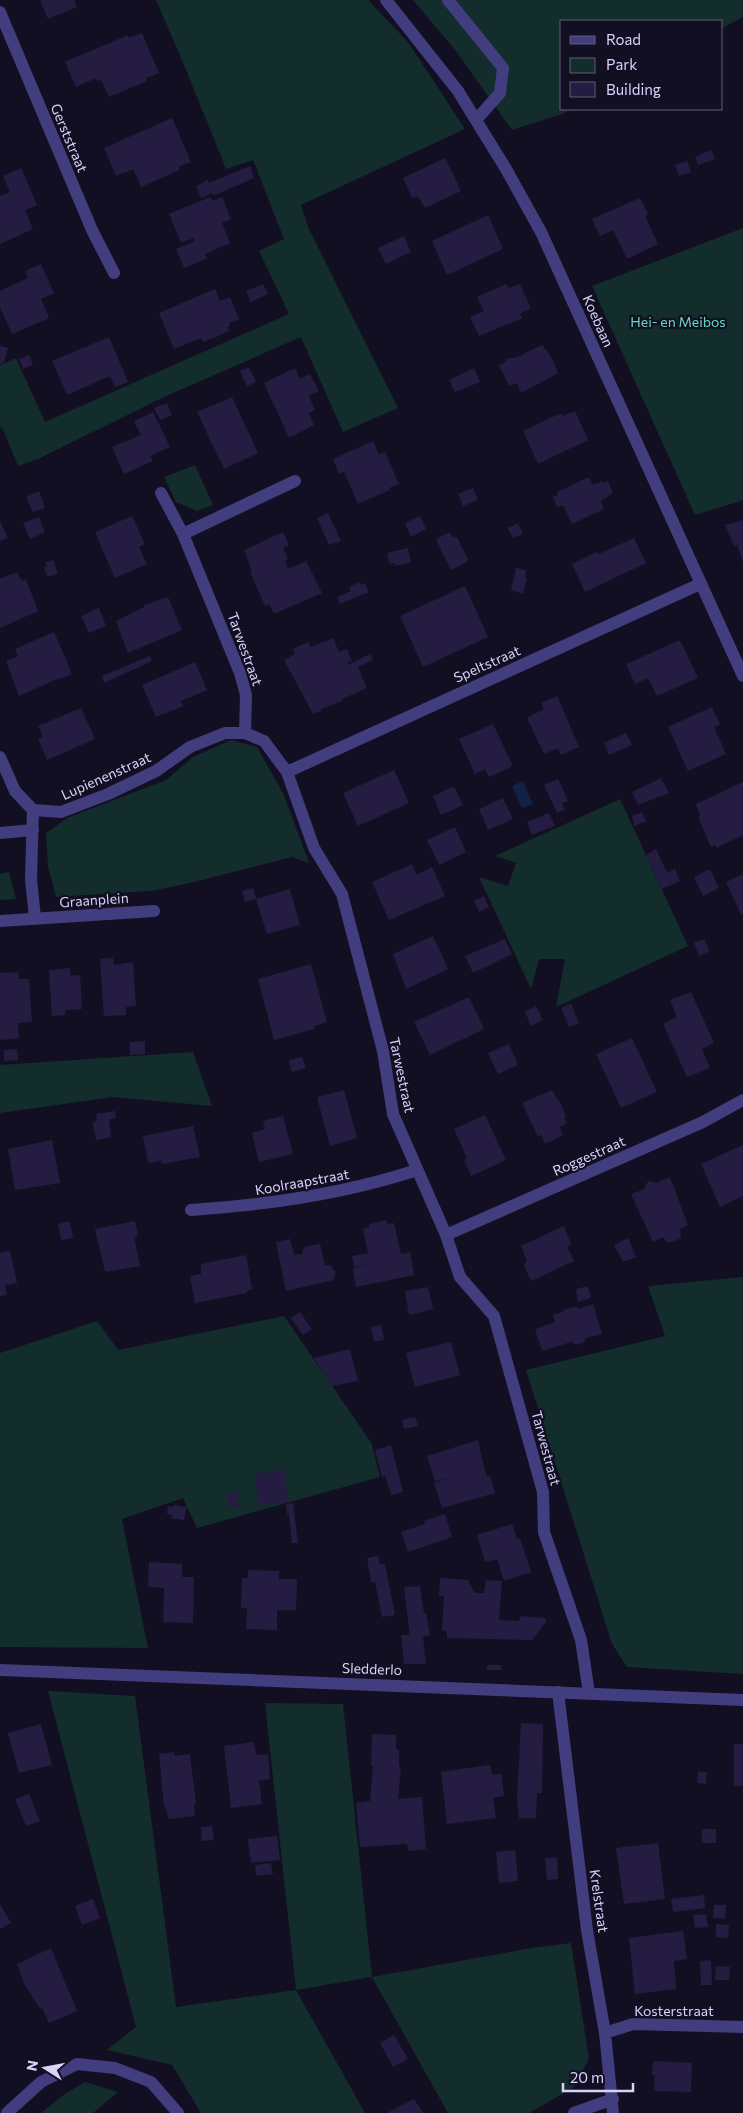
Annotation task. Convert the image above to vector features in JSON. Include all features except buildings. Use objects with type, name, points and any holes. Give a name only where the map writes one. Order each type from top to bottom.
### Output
[{"type":"street","name":"Koebaan","points":[[386,0],[458,91],[506,169],[541,232],[743,676]]},
{"type":"street","points":[[448,0],[503,68],[500,93],[476,120]]},
{"type":"street","name":"Gerststraat","points":[[0,12],[92,230],[114,273]]},
{"type":"street","points":[[183,534],[295,481]]},
{"type":"street","name":"Tarwestraat","points":[[161,493],[183,534],[240,673],[246,695],[245,733],[264,741],[287,772],[314,848],[342,894],[383,1051],[393,1114],[446,1235],[460,1277],[494,1316],[543,1492],[544,1532],[581,1640],[588,1693]]},
{"type":"street","name":"Speltstraat","points":[[287,772],[700,584]]},
{"type":"street","name":"Lupienenstraat","points":[[33,810],[61,812],[108,794],[156,771],[190,747],[225,733],[245,733]]},
{"type":"street","points":[[0,757],[15,791],[33,810],[31,879],[35,918]]},
{"type":"street","points":[[0,833],[33,830]]},
{"type":"street","name":"Graanplein","points":[[0,921],[154,911]]},
{"type":"street","name":"Roggestraat","points":[[446,1235],[703,1122],[743,1100]]},
{"type":"street","name":"Koolraapstraat","points":[[191,1210],[251,1206],[377,1184],[417,1170]]},
{"type":"street","name":"Sledderlo","points":[[0,1670],[743,1700]]},
{"type":"street","name":"Krelstraat","points":[[558,1692],[587,1930],[605,2033],[613,2113]]},
{"type":"street","name":"Kosterstraat","points":[[605,2033],[633,2024],[743,2027]]},
{"type":"street","points":[[7,2113],[41,2082],[76,2064],[115,2068],[152,2082],[178,2113]]},
{"type":"street","points":[[574,2113],[613,2099]]},
{"type":"green space","points":[[156,0],[368,0],[408,42],[465,129],[301,205],[308,227],[398,408],[343,432],[301,337],[164,397],[38,459],[18,466],[2,427],[0,428],[0,365],[16,358],[45,422],[289,314],[259,251],[284,239],[253,160],[226,169]]},
{"type":"green space","points":[[413,0],[743,0],[743,17],[723,27],[723,20],[560,20],[560,110],[570,110],[512,130],[456,51]]},
{"type":"green space","name":"Hei- en Meibos","points":[[743,228],[743,500],[695,515],[592,286]]},
{"type":"green space","points":[[195,465],[213,505],[197,511],[176,502],[164,477]]},
{"type":"green space","points":[[231,740],[257,747],[284,795],[309,863],[292,857],[151,891],[56,897],[48,866],[46,833],[67,818],[166,780],[193,757]]},
{"type":"green space","points":[[620,799],[688,946],[556,1007],[565,959],[539,959],[531,989],[479,877],[508,886],[516,863],[495,856]]},
{"type":"green space","points":[[9,872],[16,899],[0,900],[0,874]]},
{"type":"green space","points":[[193,1052],[212,1106],[113,1097],[0,1113],[0,1065]]},
{"type":"green space","points":[[743,1277],[743,1674],[627,1667],[612,1644],[526,1370],[665,1336],[648,1286]]},
{"type":"green space","points":[[284,1316],[372,1444],[380,1477],[197,1528],[183,1498],[122,1519],[148,1648],[0,1647],[0,1353],[97,1321],[118,1350]]},
{"type":"green space","points":[[48,1691],[135,1696],[176,2007],[296,1990],[365,2113],[201,2113],[172,2065],[107,2050],[136,2027]]},
{"type":"green space","points":[[265,1703],[343,1704],[372,1977],[296,1990]]},
{"type":"green space","points":[[571,1943],[589,2059],[573,2088],[529,2113],[448,2113],[372,1977],[532,1948]]},
{"type":"green space","points":[[85,2082],[118,2092],[93,2113],[41,2113],[62,2096]]},
{"type":"water","points":[[523,781],[533,804],[522,808],[512,786]]}]
